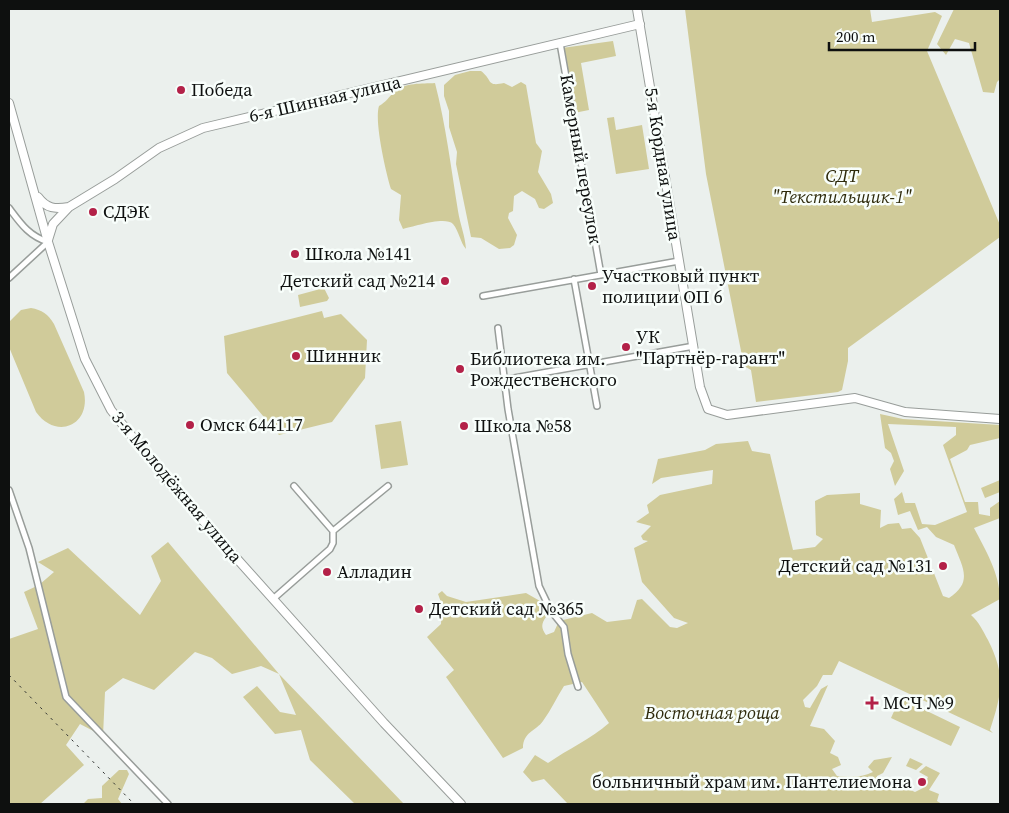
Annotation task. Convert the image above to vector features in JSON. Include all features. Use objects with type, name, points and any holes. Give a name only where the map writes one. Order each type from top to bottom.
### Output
[{"type":"main road","name":"5-я Кордная улица","points":[[637,9],[702,398],[708,409],[727,415],[855,398],[905,412],[1000,419]]},
{"type":"main road","name":"6-я Шинная улица","points":[[48,242],[53,224],[69,207],[115,179],[159,148],[203,128],[640,24]]},
{"type":"main road","name":"3-я Молодёжная улица","points":[[9,103],[48,242],[85,359],[111,410],[170,484],[401,742],[461,804]]},
{"type":"main road","points":[[35,192],[43,203],[51,208],[69,207]]},
{"type":"street","name":"Камерный переулок","points":[[560,43],[601,275]]},
{"type":"street","points":[[9,208],[28,233],[48,242],[9,278]]},
{"type":"street","points":[[483,296],[679,261]]},
{"type":"street","points":[[574,279],[597,406]]},
{"type":"street","points":[[498,328],[503,380],[539,586],[551,611],[564,627],[568,654],[578,687]]},
{"type":"street","points":[[503,380],[694,346]]},
{"type":"street","points":[[273,599],[330,549],[333,543],[333,531],[294,486]]},
{"type":"street","points":[[333,531],[388,486]]},
{"type":"street","points":[[9,490],[29,548],[66,697],[168,804]]},
{"type":"green space","name":"СДТ \"Текстильщик-1\"","points":[[685,9],[870,9],[872,22],[935,12],[942,16],[927,51],[1000,225],[1000,237],[848,348],[848,361],[842,390],[838,392],[756,402],[751,370],[744,366],[706,174]]},
{"type":"green space","points":[[954,9],[1000,9],[1000,79],[997,82],[994,93],[983,92],[969,43],[955,39],[946,55],[937,44]]},
{"type":"green space","points":[[613,41],[616,56],[581,63],[589,110],[574,113],[562,48]]},
{"type":"green space","points":[[470,71],[481,71],[494,84],[504,83],[512,87],[521,82],[526,85],[536,143],[542,151],[538,172],[551,194],[553,203],[544,209],[539,208],[535,199],[522,191],[514,196],[513,211],[509,213],[508,218],[517,235],[514,245],[510,248],[499,249],[481,238],[471,237],[456,164],[457,152],[449,127],[449,111],[444,96],[444,85],[455,75]]},
{"type":"green space","points":[[435,83],[466,249],[455,227],[449,222],[421,224],[403,229],[399,220],[401,195],[391,189],[381,147],[378,123],[379,106],[398,89],[414,84]]},
{"type":"green space","points":[[614,117],[616,130],[642,125],[649,169],[616,174],[607,118]]},
{"type":"green space","points":[[324,288],[329,298],[327,301],[300,307],[298,295]]},
{"type":"green space","points":[[31,308],[44,313],[54,324],[84,392],[85,404],[82,413],[77,421],[70,425],[62,427],[53,425],[44,421],[36,412],[9,347],[9,322],[21,310]]},
{"type":"green space","name":"Шинник","points":[[322,311],[324,318],[341,314],[367,340],[365,378],[332,422],[279,435],[227,373],[224,336]]},
{"type":"green space","name":"Восточная роща","points":[[880,414],[903,419],[1000,425],[1000,438],[970,445],[967,450],[950,459],[965,502],[978,502],[979,514],[990,516],[990,508],[1000,501],[1000,518],[974,528],[995,571],[1000,599],[971,615],[979,624],[988,640],[998,664],[1000,685],[990,730],[993,733],[839,661],[832,675],[823,675],[817,686],[803,700],[805,707],[810,708],[821,689],[828,685],[810,726],[824,729],[835,741],[830,753],[838,757],[841,765],[832,769],[837,776],[855,777],[869,774],[873,772],[868,767],[874,760],[892,757],[883,773],[877,776],[877,780],[883,784],[890,781],[915,792],[923,788],[928,777],[919,772],[926,766],[940,773],[929,790],[939,794],[937,801],[942,804],[568,804],[544,779],[532,782],[523,772],[535,755],[548,763],[595,734],[609,723],[582,682],[564,686],[543,721],[525,738],[523,748],[503,758],[446,677],[454,670],[427,637],[441,624],[442,605],[438,594],[442,591],[447,596],[466,602],[526,593],[540,601],[540,609],[546,617],[542,626],[546,635],[554,632],[559,621],[592,613],[607,622],[631,619],[637,600],[642,599],[670,627],[677,628],[688,623],[674,618],[642,582],[634,548],[648,541],[643,540],[641,536],[651,526],[636,522],[649,513],[647,505],[660,495],[712,484],[713,470],[661,478],[652,484],[658,459],[705,450],[716,444],[748,441],[752,451],[770,454],[793,550],[815,547],[823,539],[816,535],[815,501],[827,495],[860,493],[860,504],[881,510],[880,528],[888,524],[899,523],[902,529],[911,528],[920,538],[943,596],[949,598],[956,592],[964,580],[964,574],[954,545],[936,537],[927,527],[918,530],[910,511],[898,515],[894,499],[902,492],[905,503],[915,503],[922,524],[935,525],[967,512],[943,445],[956,435],[956,427],[888,424],[904,471],[895,486],[890,469],[894,461],[891,453],[885,448]]},
{"type":"green space","points":[[401,421],[408,465],[381,469],[375,425]]},
{"type":"green space","points":[[1000,480],[1000,492],[985,498],[981,488]]},
{"type":"green space","points":[[168,542],[279,674],[261,666],[232,674],[212,658],[195,652],[154,690],[123,678],[105,692],[103,736],[80,724],[66,745],[84,765],[40,804],[9,804],[9,639],[38,629],[24,592],[39,585],[54,572],[38,562],[68,548],[140,615],[161,581],[151,556]]},
{"type":"green space","points":[[279,674],[404,804],[355,804],[310,760],[301,730],[275,734],[243,697],[257,686],[280,712],[296,715]]},
{"type":"green space","points":[[900,698],[960,727],[951,746],[891,718]]},
{"type":"green space","points":[[910,758],[923,764],[916,770],[906,766]]},
{"type":"green space","points":[[119,770],[127,770],[129,774],[118,799],[122,804],[83,804],[88,799],[102,798],[102,786]]},
{"type":"railway","points":[[9,675],[134,804]]},
{"type":"place","name":"Победа","points":[[181,90]]},
{"type":"place","name":"СДЭК","points":[[93,212]]},
{"type":"place","name":"Школа №141","points":[[295,254]]},
{"type":"place","name":"Детский сад №214","points":[[445,281]]},
{"type":"place","name":"Участковый пункт полиции ОП 6","points":[[592,286]]},
{"type":"place","name":"УК \"Партнёр-гарант\"","points":[[626,347]]},
{"type":"place","name":"Шинник","points":[[296,356]]},
{"type":"place","name":"Библиотека им. Рождественского","points":[[460,369]]},
{"type":"place","name":"Омск 644117","points":[[190,425]]},
{"type":"place","name":"Школа №58","points":[[464,426]]},
{"type":"place","name":"Детский сад №131","points":[[943,566]]},
{"type":"place","name":"Алладин","points":[[327,572]]},
{"type":"place","name":"Детский сад №365","points":[[419,609]]},
{"type":"place","name":"МСЧ №9","points":[[872,703]]},
{"type":"place","name":"больничный храм им. Пантелиемона","points":[[922,782]]}]
